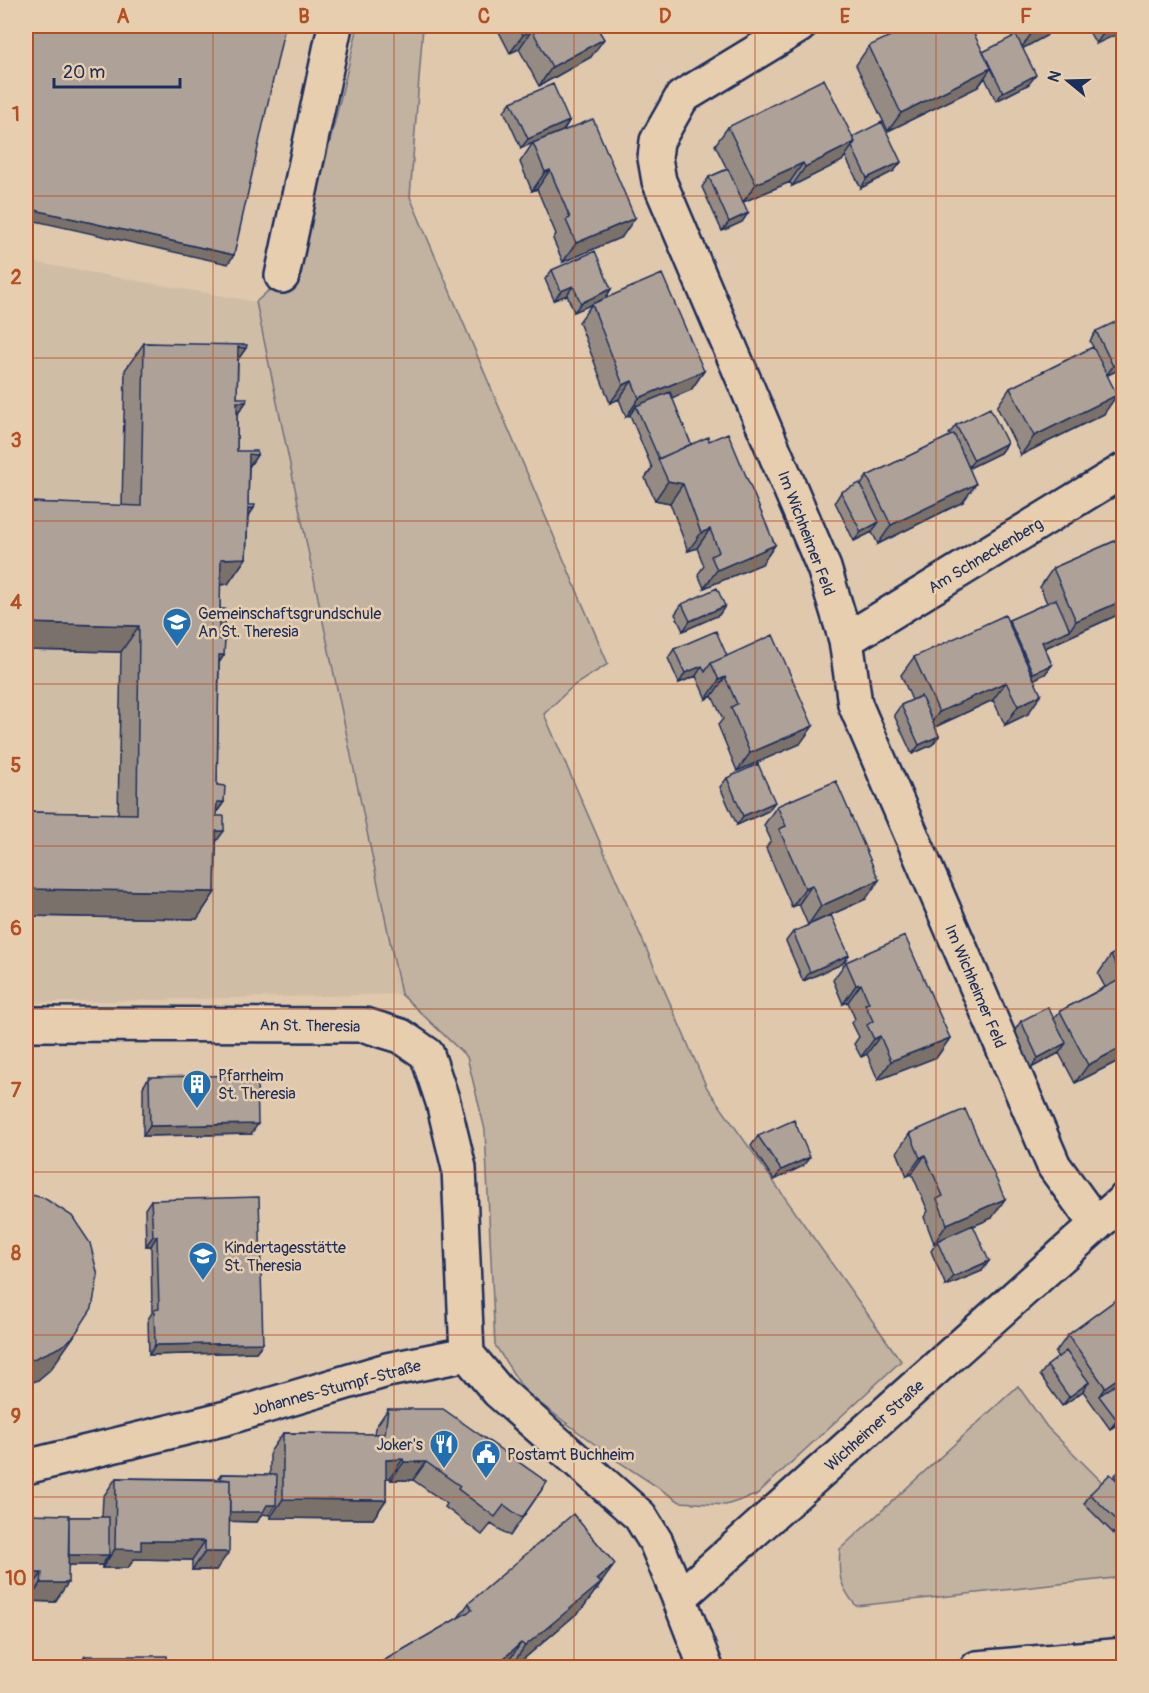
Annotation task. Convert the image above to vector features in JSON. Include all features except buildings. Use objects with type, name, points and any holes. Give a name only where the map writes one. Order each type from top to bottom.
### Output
[{"type":"street","points":[[282,276],[335,26]]},
{"type":"street","name":"Im Wichheimer Feld","points":[[799,26],[682,97],[657,141],[655,158],[659,181],[824,568],[846,640],[855,704],[1054,1166],[1096,1224]]},
{"type":"street","name":"Am Schneckenberg","points":[[846,640],[1124,470]]},
{"type":"street","name":"An St. Theresia","points":[[26,1024],[365,1025],[401,1036],[426,1054],[443,1102],[459,1168],[467,1354]]},
{"type":"street","name":"Wichheimer Straße","points":[[680,1598],[1124,1200]]},
{"type":"street","points":[[467,1354],[498,1391],[640,1516],[656,1542],[706,1668]]},
{"type":"street","name":"Johannes-Stumpf-Straße","points":[[26,1467],[226,1418],[387,1370],[467,1354]]},
{"type":"street","points":[[977,1668],[1124,1655]]},
{"type":"shaded area","points":[[358,26],[423,26],[410,197],[608,664],[573,686],[544,714],[707,1088],[901,1361],[756,1495],[726,1505],[680,1502],[613,1458],[525,1392],[495,1345],[485,1130],[467,1057],[401,994],[256,302],[301,261]]},
{"type":"shaded area","name":"Gemeinschaftsgrundschule An St. Theresia","points":[[26,261],[256,302],[401,994],[26,1003]]},
{"type":"shaded area","points":[[1018,1386],[1047,1427],[1123,1503],[1123,1577],[856,1606],[846,1592],[841,1579],[840,1549]]},
{"type":"place","name":"Gemeinschaftsgrundschule An St. Theresia","points":[[177,648]]},
{"type":"place","name":"Pfarrheim St. Theresia","points":[[197,1110]]},
{"type":"place","name":"Kindertagesstätte St. Theresia","points":[[203,1282]]},
{"type":"place","name":"Joker's","points":[[444,1470]]},
{"type":"place","name":"Postamt Buchheim","points":[[486,1480]]}]
